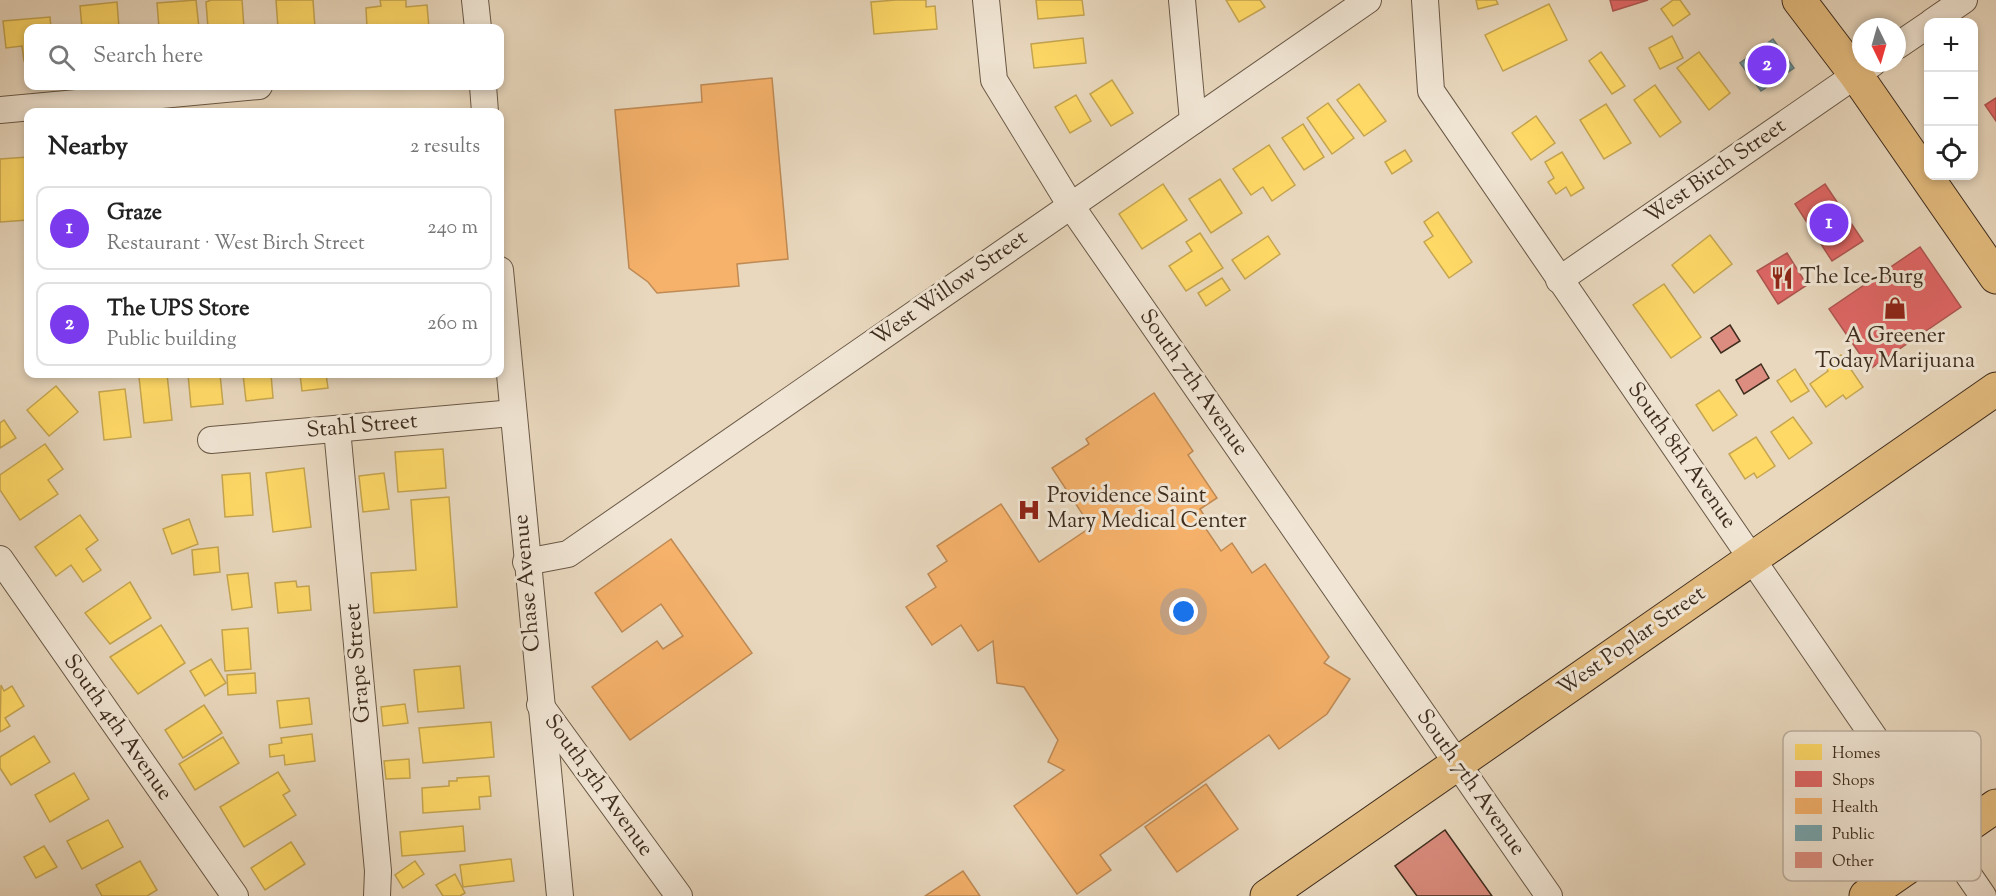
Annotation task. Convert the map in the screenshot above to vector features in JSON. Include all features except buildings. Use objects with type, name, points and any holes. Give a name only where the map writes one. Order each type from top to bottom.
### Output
[{"type":"main road","points":[[1799,0],[1852,56]]},
{"type":"main road","points":[[1866,72],[1996,277]]},
{"type":"main road","name":"West Poplar Street","points":[[1267,896],[1996,389]]},
{"type":"main road","points":[[1981,816],[1996,806]]},
{"type":"main road","points":[[1866,896],[1888,881]]},
{"type":"street","points":[[475,0],[478,24]]},
{"type":"street","name":"South 7th Avenue","points":[[986,0],[994,80],[1071,206],[1549,896]]},
{"type":"street","points":[[1182,0],[1193,121]]},
{"type":"street","name":"West Willow Street","points":[[526,562],[568,554],[1368,0]]},
{"type":"street","name":"South 8th Avenue","points":[[1425,0],[1431,91],[1869,731]]},
{"type":"street","points":[[1938,18],[1964,0]]},
{"type":"street","points":[[1906,40],[1924,28]]},
{"type":"street","name":"West Birch Street","points":[[1559,280],[1860,72]]},
{"type":"street","points":[[0,110],[216,90]]},
{"type":"street","points":[[483,90],[485,108]]},
{"type":"street","name":"Chase Avenue","points":[[504,314],[526,562],[560,896]]},
{"type":"street","name":"Stahl Street","points":[[212,440],[513,413]]},
{"type":"street","name":"Grape Street","points":[[337,429],[378,872],[377,896]]},
{"type":"street","name":"South 4th Avenue","points":[[0,560],[235,896]]},
{"type":"street","name":"South 5th Avenue","points":[[540,705],[679,896]]},
{"type":"street","name":"South 8th Avenue","points":[[1973,881],[1983,896]]},
{"type":"place","name":"The UPS Store","points":[[1767,65]]},
{"type":"place","name":"Graze","points":[[1829,223]]},
{"type":"place","name":"The Ice-Burg","points":[[1782,278]]},
{"type":"place","name":"A Greener Today Marijuana","points":[[1895,308]]},
{"type":"place","name":"Providence Saint Mary Medical Center","points":[[1029,510]]}]
